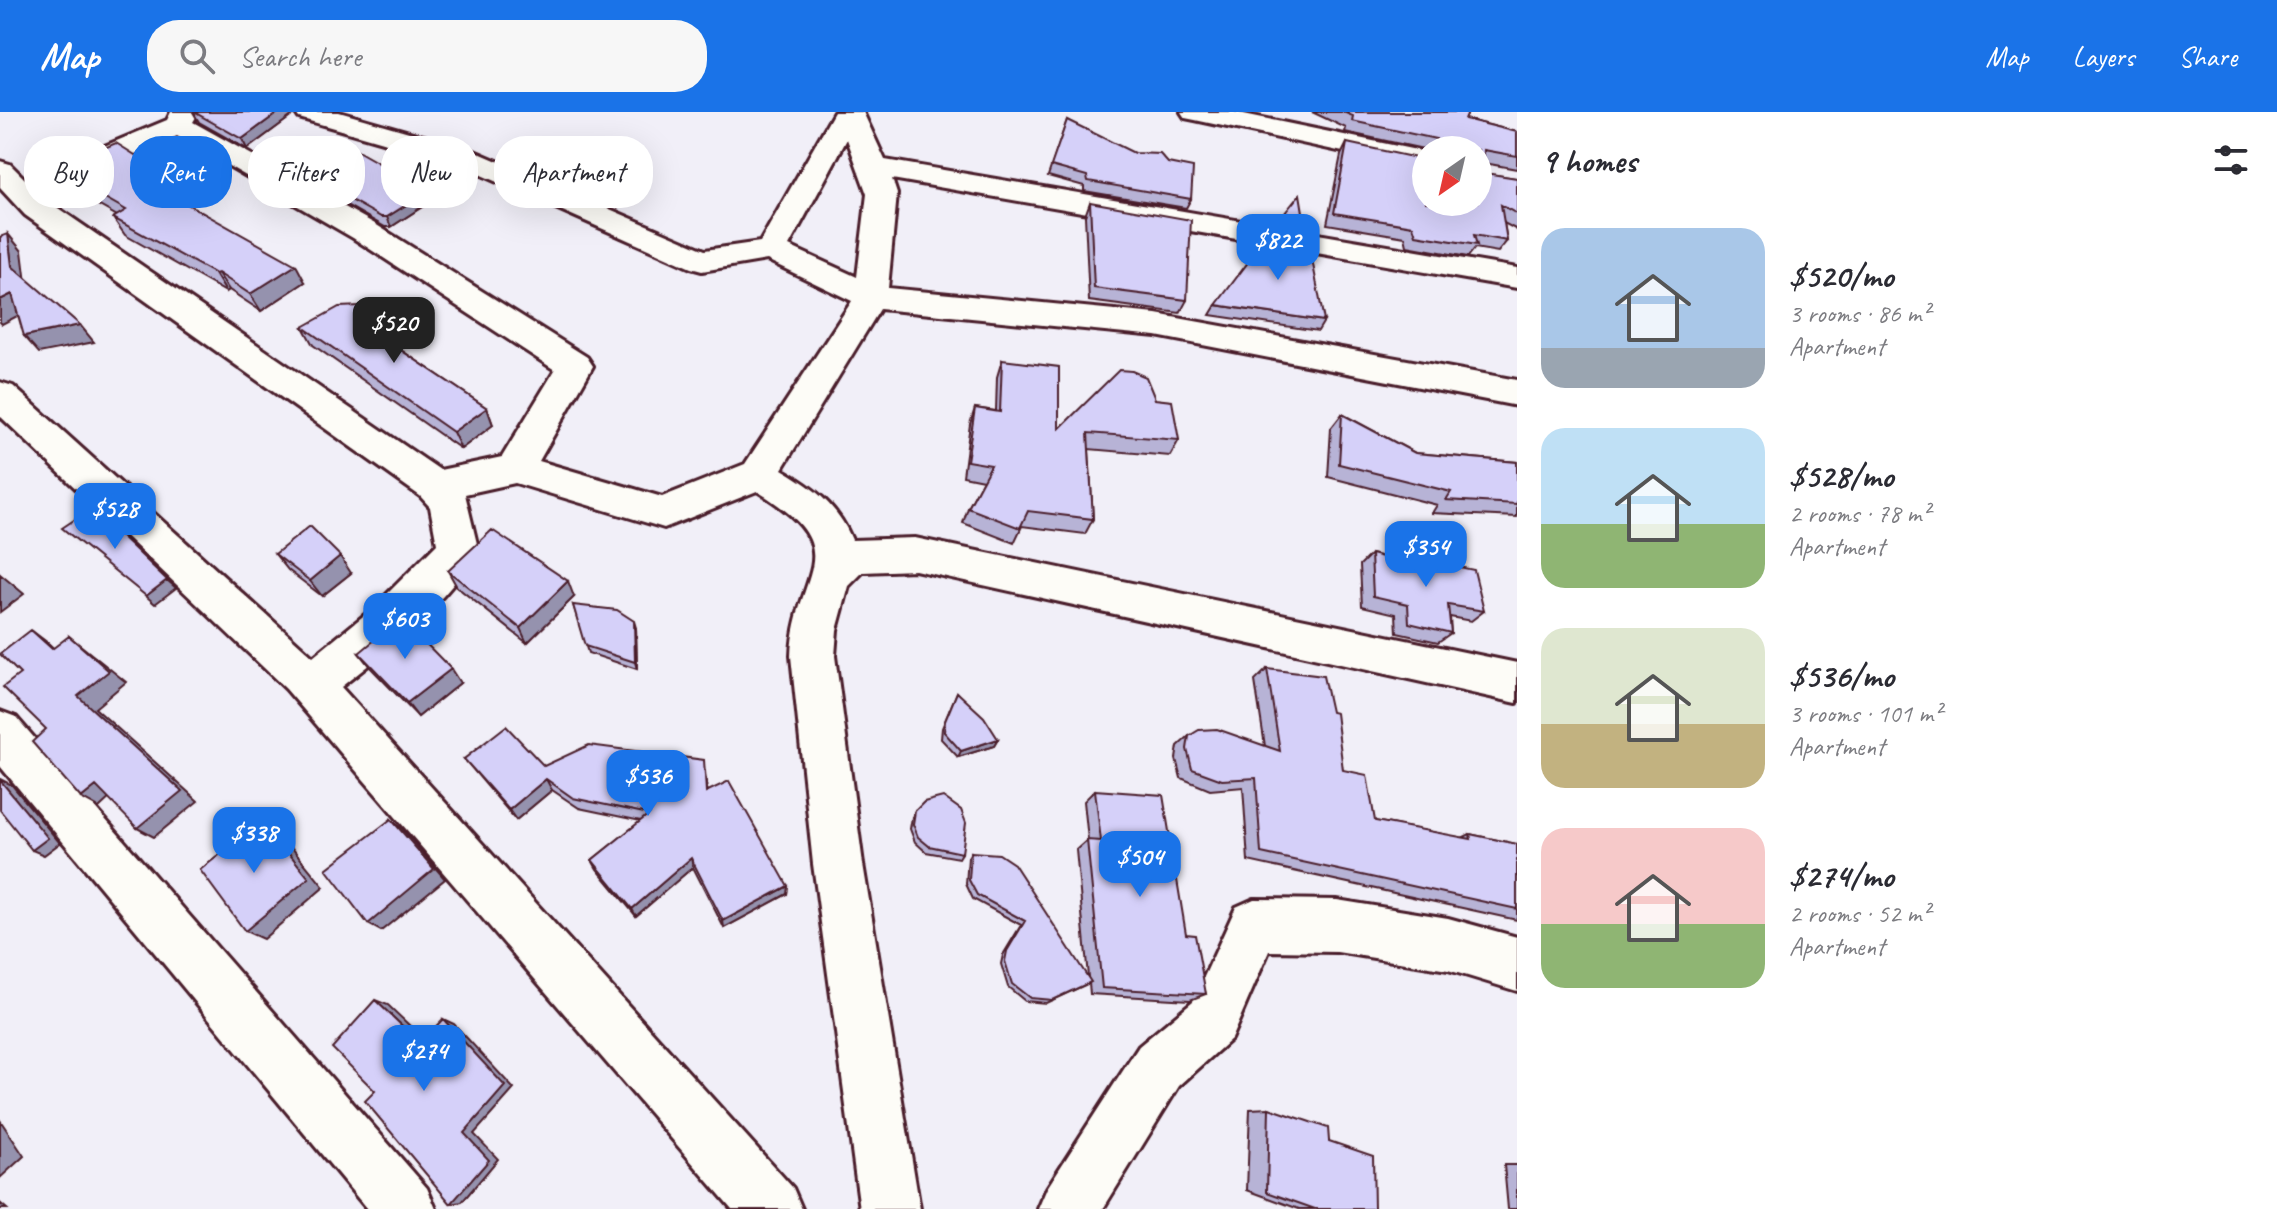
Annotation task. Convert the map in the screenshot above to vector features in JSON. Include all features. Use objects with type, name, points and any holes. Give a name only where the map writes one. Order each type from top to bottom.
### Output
[{"type":"street","points":[[309,112],[462,156],[702,261],[771,250],[871,297],[1156,325],[1517,393]]},
{"type":"street","points":[[771,250],[849,112]]},
{"type":"street","points":[[434,486],[515,469],[664,513],[759,474],[871,297],[882,194],[874,167],[849,112]]},
{"type":"street","points":[[1195,112],[1412,158]]},
{"type":"street","points":[[311,685],[374,637],[423,591],[458,548],[449,501],[434,486],[36,209],[10,181],[182,118],[575,366],[515,469]]},
{"type":"street","points":[[874,167],[1517,278]]},
{"type":"street","points":[[0,395],[311,685],[772,1209]]},
{"type":"street","points":[[759,474],[789,491],[816,515],[833,543],[830,579],[812,650],[827,797],[890,1209]]},
{"type":"street","points":[[830,579],[853,556],[915,554],[1517,683]]},
{"type":"street","points":[[0,732],[406,1209]]},
{"type":"street","points":[[1068,1209],[1159,1066],[1212,1020],[1254,925],[1337,926],[1448,944],[1517,964]]},
{"type":"building","points":[[194,112],[279,112],[242,139]]},
{"type":"building","points":[[1343,112],[1468,112],[1465,119],[1517,132],[1517,156],[1492,151],[1492,136],[1422,136],[1352,121],[1353,116]]},
{"type":"building","points":[[1067,120],[1134,153],[1160,154],[1168,163],[1193,168],[1191,199],[1088,181],[1087,176],[1051,166]]},
{"type":"building","points":[[1347,143],[1412,157],[1412,216],[1492,216],[1492,174],[1517,178],[1517,214],[1501,205],[1507,241],[1474,235],[1477,245],[1416,235],[1413,226],[1334,213]]},
{"type":"building","points":[[114,144],[130,152],[130,208],[194,208],[296,265],[250,294],[218,273],[113,218],[126,210],[114,203]]},
{"type":"building","points":[[365,155],[381,164],[381,208],[401,208],[387,217],[365,208]]},
{"type":"building","points":[[1300,194],[1304,218],[1284,214]]},
{"type":"building","points":[[1090,202],[1191,220],[1187,300],[1094,288]]},
{"type":"building","points":[[8,234],[12,266],[80,325],[24,336],[12,294],[0,300],[0,237]]},
{"type":"building","points":[[1267,237],[1309,244],[1324,321],[1216,305]]},
{"type":"building","points":[[383,305],[374,332],[487,408],[453,432],[303,327],[339,307]]},
{"type":"building","points":[[1002,360],[1059,367],[1059,429],[1119,370],[1146,377],[1155,399],[1172,401],[1179,440],[1088,433],[1093,519],[1028,511],[1020,528],[968,508],[991,465],[967,461],[975,408],[1000,412]]},
{"type":"building","points":[[1342,414],[1415,453],[1517,462],[1517,504],[1446,500],[1451,492],[1339,464]]},
{"type":"building","points":[[92,508],[167,580],[146,596],[62,528]]},
{"type":"building","points":[[310,526],[340,556],[310,581],[275,554]]},
{"type":"building","points":[[492,530],[568,581],[520,628],[448,571]]},
{"type":"building","points":[[1371,554],[1407,563],[1411,557],[1474,570],[1484,611],[1448,605],[1451,633],[1409,623],[1408,604],[1373,596]]},
{"type":"building","points":[[573,605],[617,610],[634,621],[635,662],[585,646]]},
{"type":"building","points":[[401,618],[451,669],[407,703],[359,653]]},
{"type":"building","points":[[31,630],[52,649],[69,636],[109,671],[78,696],[182,791],[137,828],[96,786],[81,798],[32,742],[46,729],[3,687],[20,674],[0,654]]},
{"type":"building","points":[[1267,669],[1323,676],[1331,712],[1336,713],[1343,770],[1367,775],[1375,821],[1471,839],[1470,834],[1517,844],[1517,909],[1261,853],[1256,778],[1222,780],[1192,769],[1187,749],[1189,736],[1199,730],[1217,729],[1280,751]]},
{"type":"building","points":[[957,692],[984,717],[998,739],[961,751],[944,732],[945,721]]},
{"type":"building","points":[[506,726],[544,766],[589,745],[704,760],[706,792],[729,781],[788,886],[723,921],[691,858],[632,909],[592,860],[649,814],[573,798],[546,779],[509,810],[464,759]]},
{"type":"building","points":[[0,780],[48,838],[32,850],[0,810]]},
{"type":"building","points":[[1095,790],[1163,795],[1186,934],[1195,935],[1206,994],[1102,988],[1087,840],[1101,841]]},
{"type":"building","points":[[943,797],[961,810],[966,823],[962,853],[929,846],[918,837],[913,824],[915,811],[924,802]]},
{"type":"building","points":[[391,819],[434,869],[368,924],[326,869]]},
{"type":"building","points":[[263,821],[309,878],[245,931],[200,870]]},
{"type":"building","points":[[971,852],[999,854],[1014,864],[1091,982],[1052,1000],[1030,998],[1012,984],[1005,961],[1007,951],[1025,921],[977,895],[969,880]]},
{"type":"building","points":[[375,1000],[420,1043],[443,1019],[505,1086],[464,1133],[489,1160],[451,1204],[365,1101],[375,1091],[332,1048]]},
{"type":"building","points":[[1269,1108],[1328,1128],[1329,1141],[1373,1156],[1374,1209],[1315,1209],[1267,1192]]}]
